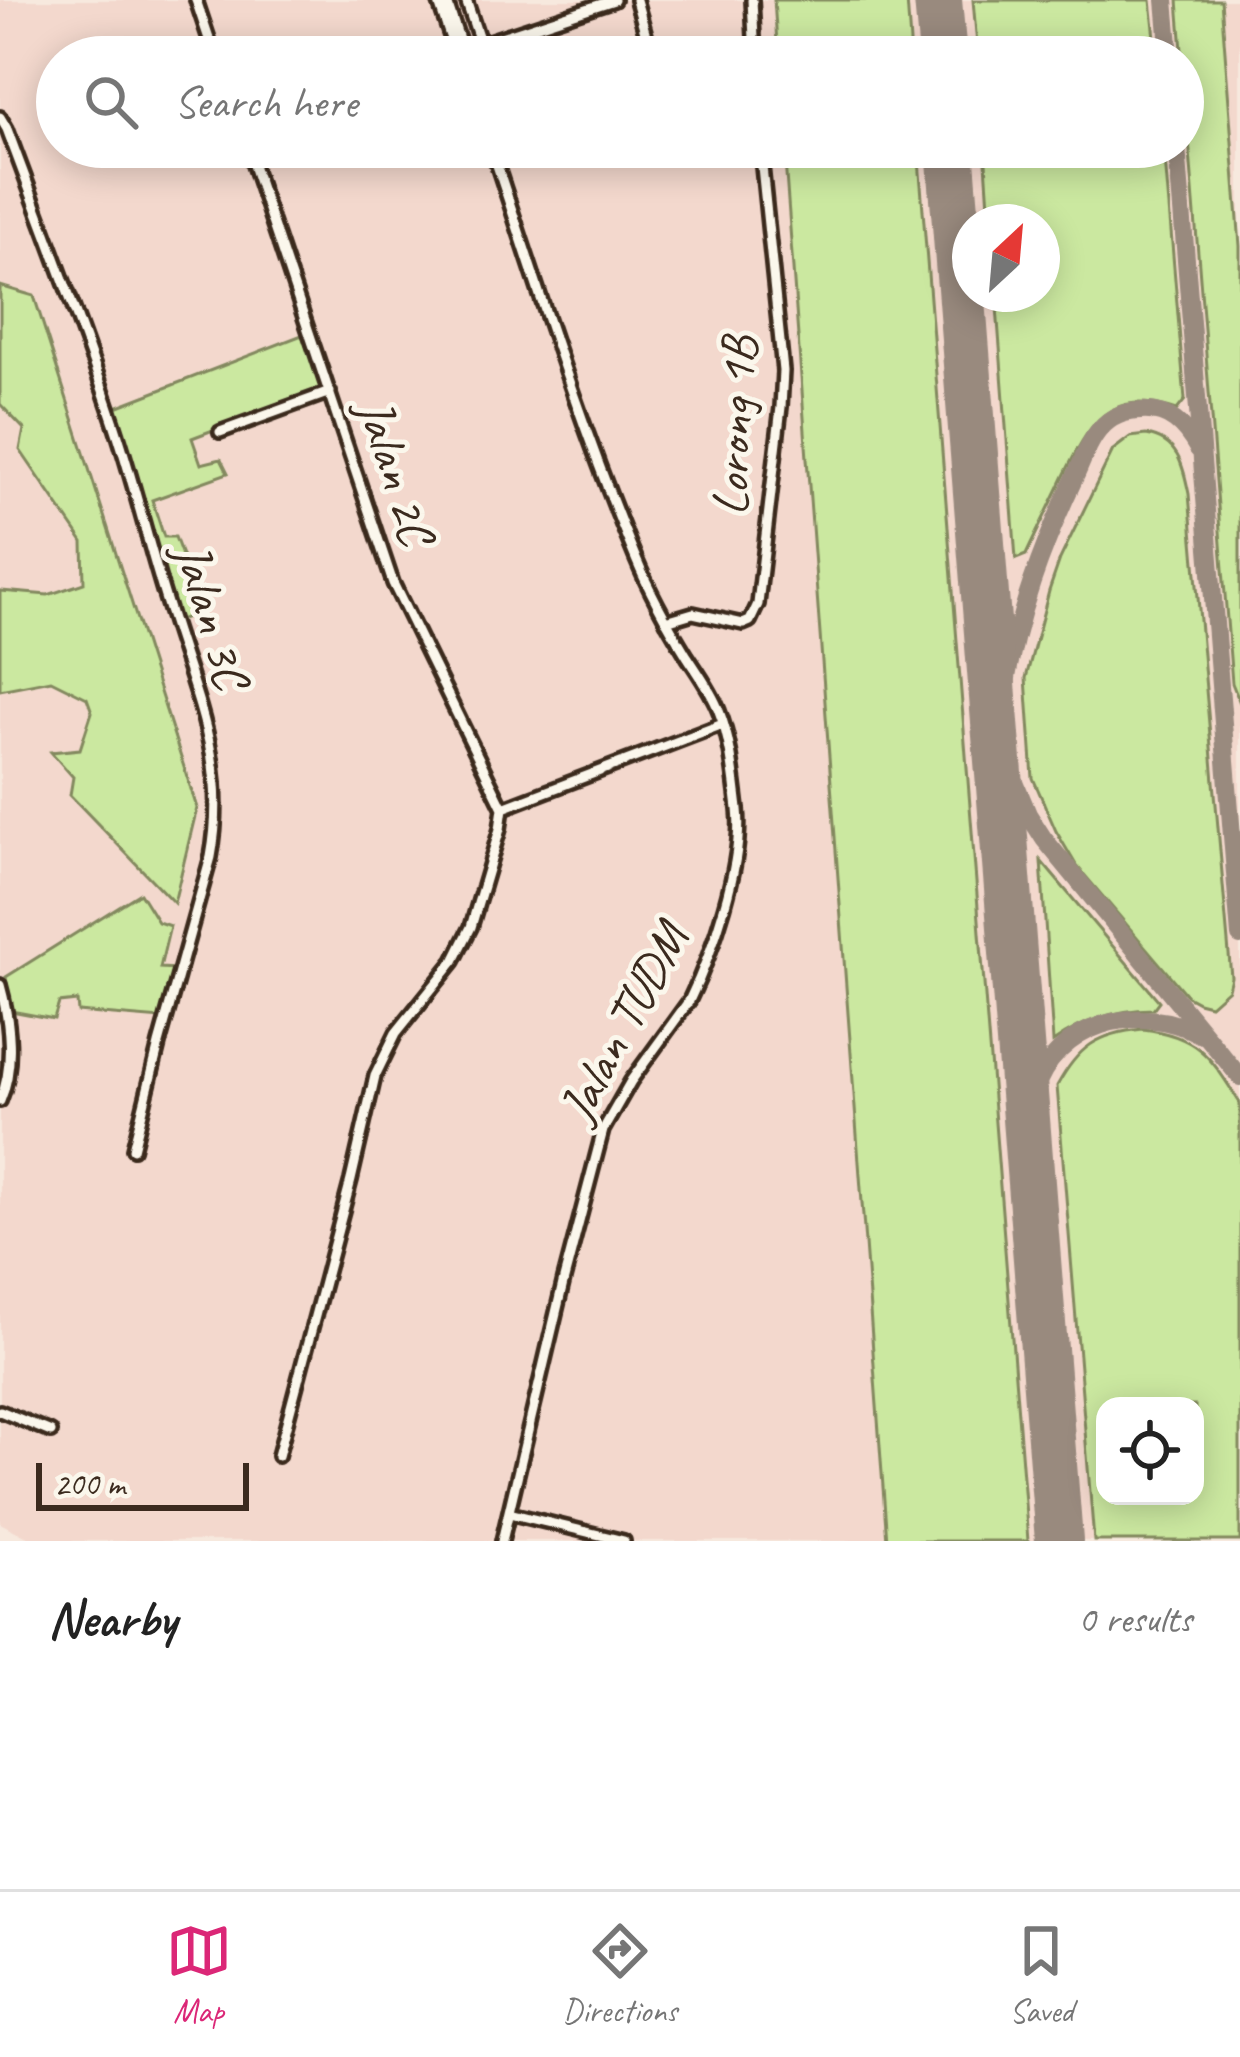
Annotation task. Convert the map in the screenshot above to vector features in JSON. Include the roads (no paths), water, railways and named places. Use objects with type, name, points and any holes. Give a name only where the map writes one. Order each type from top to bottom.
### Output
[{"type":"street","points":[[196,0],[208,36]]},
{"type":"street","points":[[442,0],[454,36]]},
{"type":"street","points":[[466,0],[477,36]]},
{"type":"street","points":[[504,36],[614,0]]},
{"type":"street","points":[[636,0],[646,36]]},
{"type":"street","points":[[752,0],[754,36]]},
{"type":"street","name":"Jalan 3C","points":[[0,117],[130,472],[203,711],[215,783],[212,857],[133,1150]]},
{"type":"street","name":"Jalan 2C","points":[[254,168],[393,583],[503,808]]},
{"type":"street","name":"Jalan TUDM","points":[[498,168],[640,569],[718,707],[739,825],[717,929],[689,1001],[631,1081],[603,1130],[502,1541]]},
{"type":"street","name":"Lorong 1B","points":[[666,621],[693,613],[743,624],[750,621],[758,604],[783,370],[762,168]]},
{"type":"street","points":[[220,432],[330,392]]},
{"type":"street","points":[[278,1456],[374,1076],[396,1033],[454,962],[471,927],[503,808],[723,724]]},
{"type":"street","points":[[0,986],[10,1053],[0,1101]]},
{"type":"street","points":[[0,1411],[51,1432]]},
{"type":"street","points":[[509,1513],[624,1541]]}]
